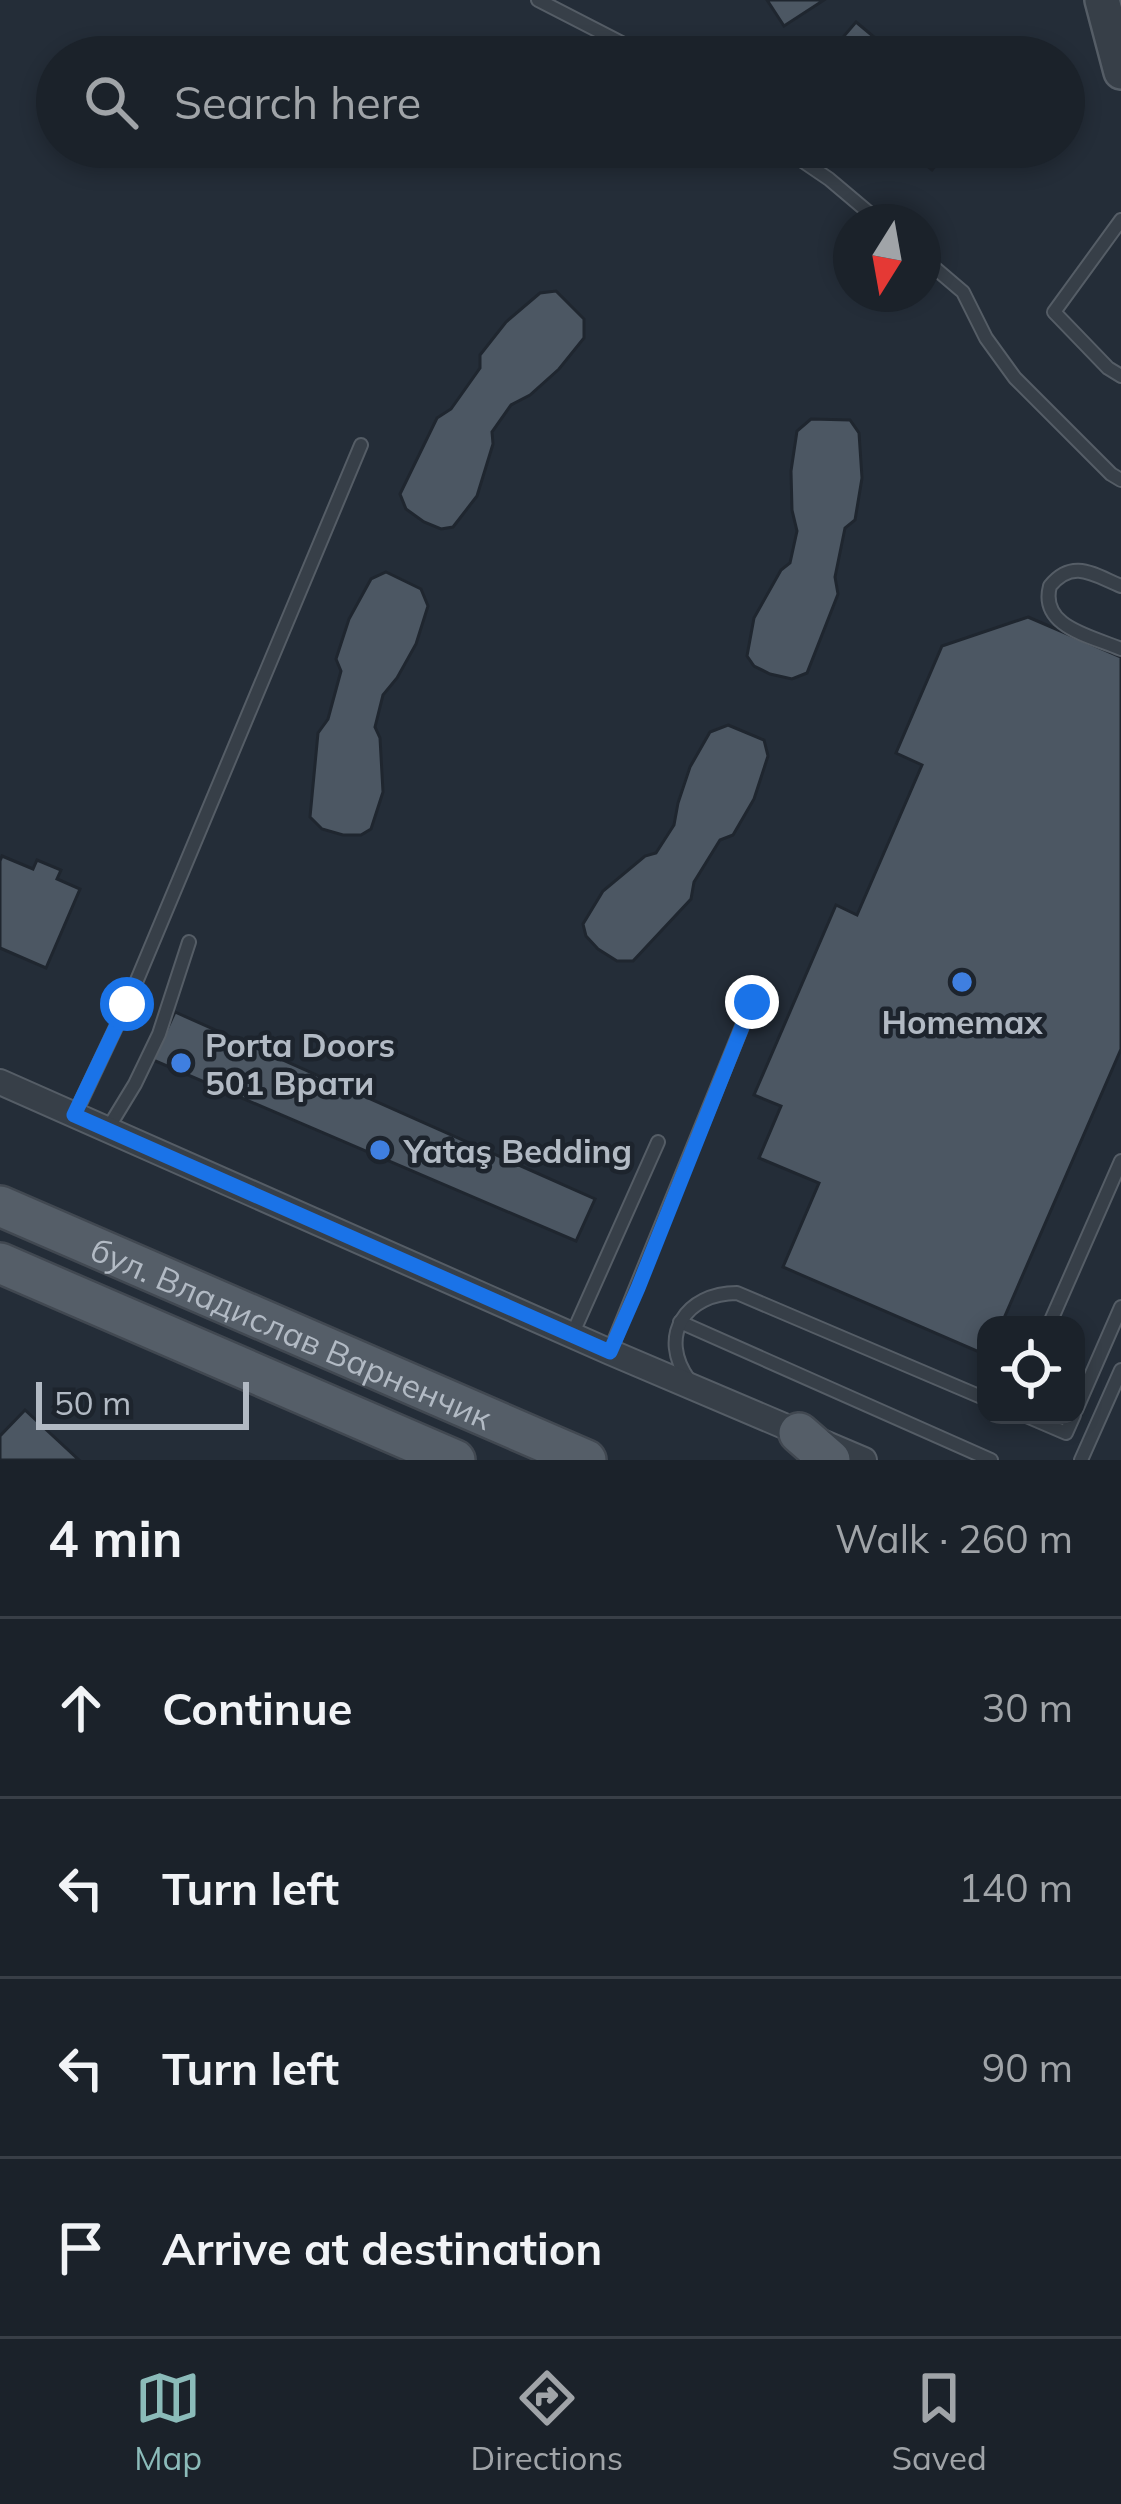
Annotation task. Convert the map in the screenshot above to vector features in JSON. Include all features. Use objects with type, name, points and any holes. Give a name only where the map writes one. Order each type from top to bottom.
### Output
[{"type":"main road","name":"бул. Владислав Варненчик","points":[[0,1207],[586,1460]]},
{"type":"main road","name":"бул. Владислав Варненчик","points":[[4,1272],[455,1460]]},
{"type":"main road","points":[[800,1433],[830,1460]]},
{"type":"street","points":[[1102,0],[1121,73]]},
{"type":"street","points":[[0,1082],[864,1460]]},
{"type":"lane","points":[[538,0],[608,36]]},
{"type":"lane","points":[[814,168],[859,204]]},
{"type":"lane","points":[[1121,220],[1054,312],[1121,376]]},
{"type":"lane","points":[[941,273],[963,292],[986,338],[1015,378],[1121,481]]},
{"type":"lane","points":[[74,1115],[127,1004],[361,445]]},
{"type":"lane","points":[[1121,586],[1082,571],[1067,571],[1050,586],[1047,603],[1057,621],[1121,649]]},
{"type":"lane","points":[[107,1130],[159,1034],[189,942]]},
{"type":"lane","points":[[610,1352],[752,1002]]},
{"type":"lane","points":[[572,1335],[658,1142]]},
{"type":"lane","points":[[1053,1316],[1121,1161]]},
{"type":"lane","points":[[698,1389],[678,1362],[675,1340],[680,1322],[698,1301],[719,1293],[737,1293],[977,1395]]},
{"type":"lane","points":[[1085,1390],[1121,1307]]},
{"type":"lane","points":[[680,1322],[991,1460]]},
{"type":"lane","points":[[1081,1460],[1121,1370]]},
{"type":"lane","points":[[1045,1424],[1066,1433],[1070,1424]]},
{"type":"building","points":[[767,0],[824,0],[784,26]]},
{"type":"building","points":[[856,22],[873,36],[844,36]]},
{"type":"building","points":[[556,291],[584,319],[584,338],[559,369],[511,405],[492,432],[493,444],[477,496],[453,527],[441,529],[424,522],[406,509],[400,494],[437,418],[451,409],[480,368],[480,355],[506,322],[540,293]]},
{"type":"building","points":[[811,419],[850,420],[859,433],[862,478],[855,520],[845,528],[835,577],[838,594],[807,673],[792,679],[754,666],[747,656],[754,618],[781,570],[790,563],[797,531],[791,471],[797,431]]},
{"type":"building","points":[[386,572],[421,589],[428,606],[416,644],[383,695],[375,727],[380,738],[383,792],[371,829],[361,835],[343,835],[322,829],[310,817],[318,733],[328,719],[341,671],[336,659],[349,619],[371,579]]},
{"type":"building","name":"Homemax","points":[[1028,617],[1121,657],[1121,1049],[1005,1316],[977,1316],[977,1351],[783,1267],[819,1183],[759,1158],[781,1106],[754,1095],[836,905],[857,915],[922,765],[896,753],[942,646]]},
{"type":"building","points":[[728,725],[764,740],[768,756],[754,799],[733,835],[720,840],[694,882],[691,899],[633,961],[617,961],[586,936],[583,924],[603,891],[645,856],[656,853],[674,825],[690,767],[710,732]]},
{"type":"building","points":[[2,856],[33,869],[37,860],[61,870],[57,879],[80,889],[46,968],[0,948]]},
{"type":"building","points":[[175,1012],[595,1199],[576,1241],[153,1060]]},
{"type":"building","points":[[25,1410],[79,1460],[0,1460],[0,1436]]},
{"type":"place","name":"Homemax","points":[[962,982]]},
{"type":"place","name":"Porta Doors 501 Врати","points":[[181,1063]]},
{"type":"place","name":"Yataş Bedding","points":[[380,1150]]},
{"type":"route","points":[[127,1004],[74,1115],[610,1352],[752,1002]]}]
